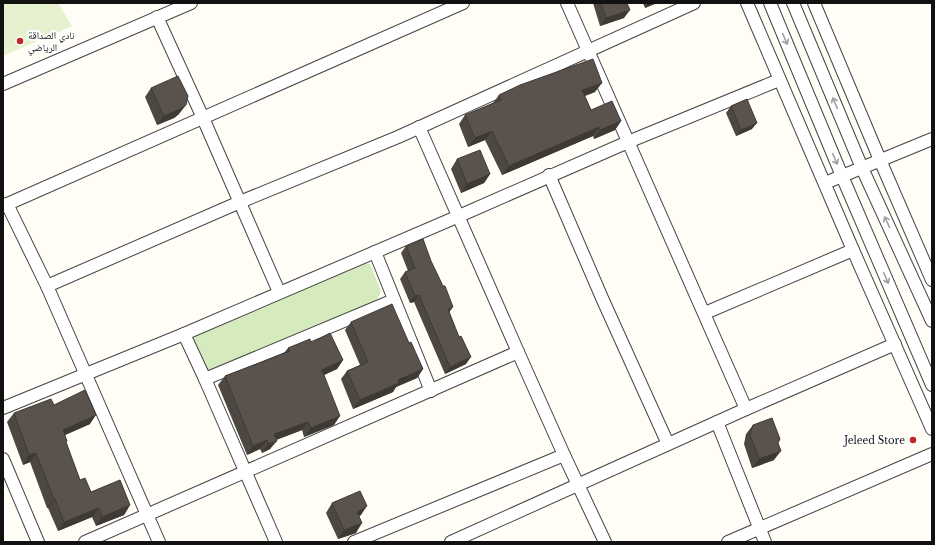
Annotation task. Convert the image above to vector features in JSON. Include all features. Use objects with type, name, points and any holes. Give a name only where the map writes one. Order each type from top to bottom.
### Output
[{"type":"street","points":[[3,84],[191,3]]},
{"type":"street","points":[[159,542],[47,286],[5,205],[463,3]]},
{"type":"street","points":[[567,3],[746,409]]},
{"type":"street","points":[[47,286],[240,202],[398,137],[587,50],[694,3]]},
{"type":"street","points":[[747,3],[779,80],[932,429]]},
{"type":"street","points":[[770,3],[842,176],[932,385]]},
{"type":"street","points":[[793,3],[862,168],[932,321]]},
{"type":"street","points":[[814,3],[932,280]]},
{"type":"street","points":[[157,17],[279,292]]},
{"type":"street","points":[[3,408],[184,334],[458,216],[549,175],[779,80]]},
{"type":"street","points":[[419,127],[564,455],[605,542]]},
{"type":"street","points":[[825,184],[932,139]]},
{"type":"street","points":[[549,175],[602,298],[668,444]]},
{"type":"street","points":[[705,314],[853,250]]},
{"type":"street","points":[[375,252],[431,391]]},
{"type":"street","points":[[205,378],[394,300]]},
{"type":"street","points":[[184,334],[205,378],[276,542]]},
{"type":"street","points":[[451,542],[746,409],[895,344]]},
{"type":"street","points":[[86,542],[518,352]]},
{"type":"street","points":[[717,422],[765,542]]},
{"type":"street","points":[[728,542],[932,454]]},
{"type":"street","points":[[354,542],[564,455]]},
{"type":"street","points":[[3,459],[38,542]]},
{"type":"green space","name":"نادي الصداقة الرياضي","points":[[3,3],[58,3],[72,26],[3,56]]},
{"type":"green space","points":[[362,262],[370,264],[381,291],[377,300],[209,373],[204,371],[192,346],[194,338],[203,331]]},
{"type":"building","points":[[601,3],[627,3],[630,10],[606,18]]},
{"type":"building","points":[[593,59],[602,83],[582,90],[591,110],[612,101],[621,121],[600,130],[599,127],[509,166],[492,131],[475,138],[465,115],[501,100],[499,95],[520,85]]},
{"type":"building","points":[[178,76],[188,96],[186,105],[164,116],[151,88]]},
{"type":"building","points":[[747,99],[757,123],[741,130],[731,106]]},
{"type":"building","points":[[480,150],[490,174],[467,184],[457,159]]},
{"type":"building","points":[[423,239],[431,261],[443,286],[445,286],[453,307],[448,309],[459,337],[461,336],[471,357],[450,367],[419,295],[415,296],[405,272],[415,268],[406,246]]},
{"type":"building","points":[[392,304],[409,343],[411,342],[423,369],[398,380],[399,383],[360,400],[347,371],[368,362],[351,322]]},
{"type":"building","points":[[330,333],[343,360],[322,370],[340,416],[311,428],[308,422],[274,434],[277,441],[268,444],[267,440],[253,446],[225,376],[290,351],[288,348],[310,339],[311,343]]},
{"type":"building","points":[[85,390],[96,415],[63,430],[80,480],[85,478],[91,492],[120,480],[130,505],[102,517],[99,508],[64,522],[36,453],[29,455],[14,413],[51,399],[54,405]]},
{"type":"building","points":[[772,418],[780,439],[778,443],[781,451],[759,459],[750,435],[753,425]]},
{"type":"building","points":[[360,491],[367,506],[357,512],[362,523],[344,530],[332,503]]},
{"type":"place","name":"نادي الصداقة الرياضي","points":[[20,41]]},
{"type":"place","name":"Jeleed Store","points":[[913,440]]}]
